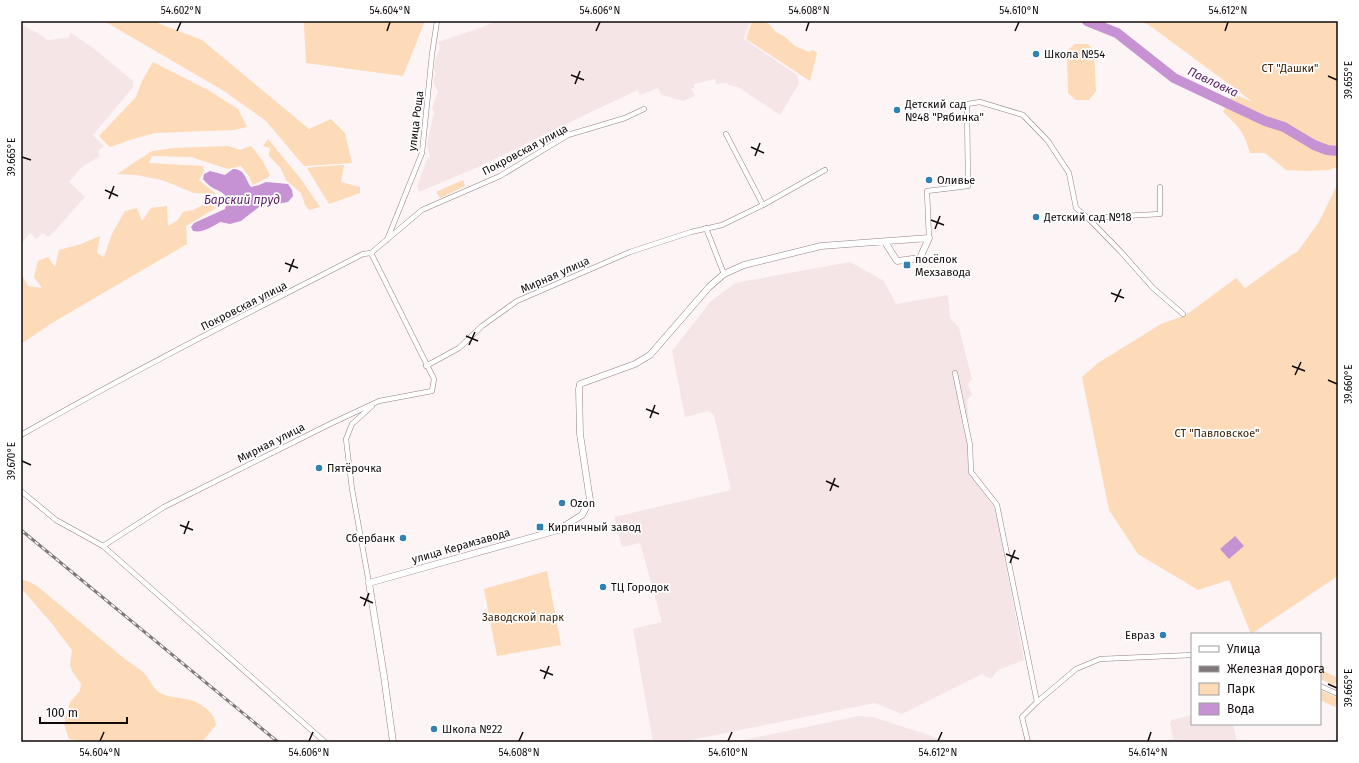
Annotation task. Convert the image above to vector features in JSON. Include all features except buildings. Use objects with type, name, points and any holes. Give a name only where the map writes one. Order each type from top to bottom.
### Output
[{"type":"street","name":"улица Роща","points":[[387,241],[422,153],[432,54],[437,21]]},
{"type":"street","points":[[885,242],[897,261],[920,258],[928,238],[927,191],[968,186],[967,104],[980,102],[1023,115],[1048,141],[1069,173],[1076,208],[1088,218],[1122,253],[1153,288],[1183,314]]},
{"type":"street","name":"Покровская улица","points":[[21,435],[154,362],[363,254],[371,253],[422,210],[500,176],[568,136],[625,118],[644,109]]},
{"type":"street","points":[[726,134],[763,205]]},
{"type":"street","name":"Мирная улица","points":[[426,366],[459,348],[482,326],[517,301],[630,252],[691,232],[722,225],[763,205],[825,170]]},
{"type":"street","points":[[1088,218],[1160,214],[1160,187]]},
{"type":"street","points":[[706,228],[724,274],[744,265],[821,246],[928,238]]},
{"type":"street","name":"Мирная улица","points":[[103,546],[164,507],[330,424],[379,401],[432,391],[434,379],[426,366],[371,253]]},
{"type":"street","name":"улица Керамзавода","points":[[369,582],[558,530],[582,515],[590,500],[580,434],[580,384],[635,364],[650,356],[709,287],[724,274]]},
{"type":"street","points":[[955,373],[970,445],[971,472],[997,505],[1037,702]]},
{"type":"street","points":[[375,403],[352,424],[346,439],[352,489],[384,676],[392,742]]},
{"type":"street","points":[[21,491],[56,520],[103,546],[325,742]]},
{"type":"street","points":[[1028,742],[1022,717],[1037,702],[1076,669],[1100,660],[1191,655]]},
{"type":"street","points":[[1321,686],[1338,694]]},
{"type":"shaded area","points":[[497,21],[750,21],[744,39],[797,75],[799,83],[780,115],[738,87],[728,85],[728,83],[716,84],[715,79],[694,84],[694,88],[691,88],[695,96],[683,101],[662,95],[658,88],[640,95],[638,90],[478,167],[419,192],[417,187],[427,159],[430,157],[427,145],[433,116],[435,114],[432,108],[438,92],[433,82],[435,60],[440,48],[438,42]]},
{"type":"shaded area","points":[[21,24],[47,40],[68,38],[71,33],[93,48],[133,81],[133,87],[93,135],[104,146],[98,151],[100,156],[82,167],[69,182],[85,197],[49,237],[42,233],[37,239],[30,233],[21,244]]},
{"type":"shaded area","name":"Кирпичный завод","points":[[850,262],[884,281],[896,304],[948,295],[950,318],[959,328],[972,379],[968,384],[972,395],[967,400],[973,479],[995,508],[1024,660],[998,670],[991,679],[982,674],[902,714],[875,703],[680,742],[653,742],[633,629],[662,622],[640,543],[622,547],[614,517],[731,490],[714,415],[708,411],[685,417],[672,351],[711,301],[735,283]]},
{"type":"shaded area","points":[[1191,715],[1191,725],[1233,725],[1237,742],[1154,742],[1173,739],[1170,723],[1172,720]]},
{"type":"shaded area","points":[[859,716],[872,717],[929,735],[943,742],[744,742],[744,740]]},
{"type":"green space","points":[[104,21],[155,21],[202,40],[309,129],[331,119],[345,133],[352,163],[304,166],[266,121],[224,91]]},
{"type":"green space","points":[[303,21],[425,21],[403,76],[306,63]]},
{"type":"green space","points":[[752,21],[763,21],[769,24],[776,32],[785,37],[795,46],[809,52],[813,50],[817,53],[810,81],[746,39]]},
{"type":"green space","name":"СТ \"Дашки\"","points":[[1140,21],[1338,21],[1338,167],[1328,170],[1286,170],[1265,153],[1250,153],[1240,130],[1223,112],[1233,94],[1253,102],[1149,25]]},
{"type":"green space","points":[[1075,44],[1088,44],[1094,51],[1096,91],[1089,100],[1076,100],[1068,93],[1067,51]]},
{"type":"green space","points":[[153,62],[208,90],[238,109],[247,127],[234,130],[155,133],[110,147],[99,136],[136,97],[142,81]]},
{"type":"green space","points":[[268,139],[300,178],[320,207],[309,210],[305,205],[301,193],[286,180],[280,167],[269,156],[270,148],[263,146]]},
{"type":"green space","points":[[228,146],[240,150],[251,146],[262,160],[270,175],[253,185],[241,166],[228,169],[191,157],[152,156],[149,163],[203,166],[204,171],[199,180],[216,194],[194,193],[162,180],[136,175],[117,174],[152,151],[174,148]]},
{"type":"green space","points":[[344,165],[341,182],[360,187],[360,193],[329,204],[307,168]]},
{"type":"green space","points":[[463,180],[465,186],[440,198],[436,192]]},
{"type":"green space","name":"СТ \"Павловское\"","points":[[1338,183],[1338,576],[1251,633],[1229,580],[1198,590],[1138,554],[1109,510],[1082,377],[1098,363],[1161,324],[1186,315],[1236,278],[1245,288],[1298,251],[1319,222]]},
{"type":"green space","points":[[209,202],[216,208],[186,226],[187,244],[52,323],[21,344],[21,273],[28,286],[42,288],[34,277],[38,261],[48,257],[55,267],[59,250],[81,244],[100,236],[97,253],[104,257],[112,234],[125,211],[137,208],[142,221],[151,208],[167,206],[168,226],[178,220],[183,212],[193,210]]},
{"type":"green space","name":"Заводской парк","points":[[547,571],[561,645],[497,656],[484,589]]},
{"type":"green space","points":[[23,580],[37,586],[126,660],[140,669],[155,689],[160,693],[167,696],[193,701],[209,711],[214,718],[216,725],[202,742],[83,742],[69,739],[64,724],[70,702],[80,691],[81,684],[72,671],[70,665],[72,650],[54,626],[21,588],[21,583]]},
{"type":"green space","points":[[1321,670],[1338,678],[1334,685],[1321,679]]},
{"type":"green space","points":[[1321,690],[1338,698],[1338,702],[1335,707],[1321,700]]},
{"type":"water","name":"Барский пруд","points":[[233,169],[237,169],[244,175],[251,187],[266,182],[288,184],[292,190],[293,196],[288,202],[259,207],[241,221],[230,224],[220,222],[211,228],[193,231],[191,227],[194,223],[225,209],[227,199],[224,194],[210,186],[203,179],[204,174],[210,171],[225,175]]},
{"type":"water","points":[[1235,536],[1244,546],[1229,559],[1220,549]]},
{"type":"waterway","name":"Павловка","points":[[1087,21],[1117,33],[1174,78],[1265,121],[1284,127],[1314,145],[1327,150],[1338,151]]},
{"type":"railway","points":[[21,530],[278,742]]},
{"type":"place","name":"Школа №54","points":[[1036,54]]},
{"type":"place","name":"Детский сад №48 \"Рябинка\"","points":[[897,110]]},
{"type":"place","name":"Оливье","points":[[929,180]]},
{"type":"place","name":"Детский сад №18","points":[[1036,217]]},
{"type":"place","name":"посёлок Мехзавода","points":[[907,265]]},
{"type":"place","name":"Пятёрочка","points":[[319,468]]},
{"type":"place","name":"Ozon","points":[[562,503]]},
{"type":"place","name":"Кирпичный завод","points":[[540,527]]},
{"type":"place","name":"Сбербанк","points":[[403,538]]},
{"type":"place","name":"ТЦ Городок","points":[[603,587]]},
{"type":"place","name":"Евраз","points":[[1163,635]]},
{"type":"place","name":"Школа №22","points":[[434,729]]}]
